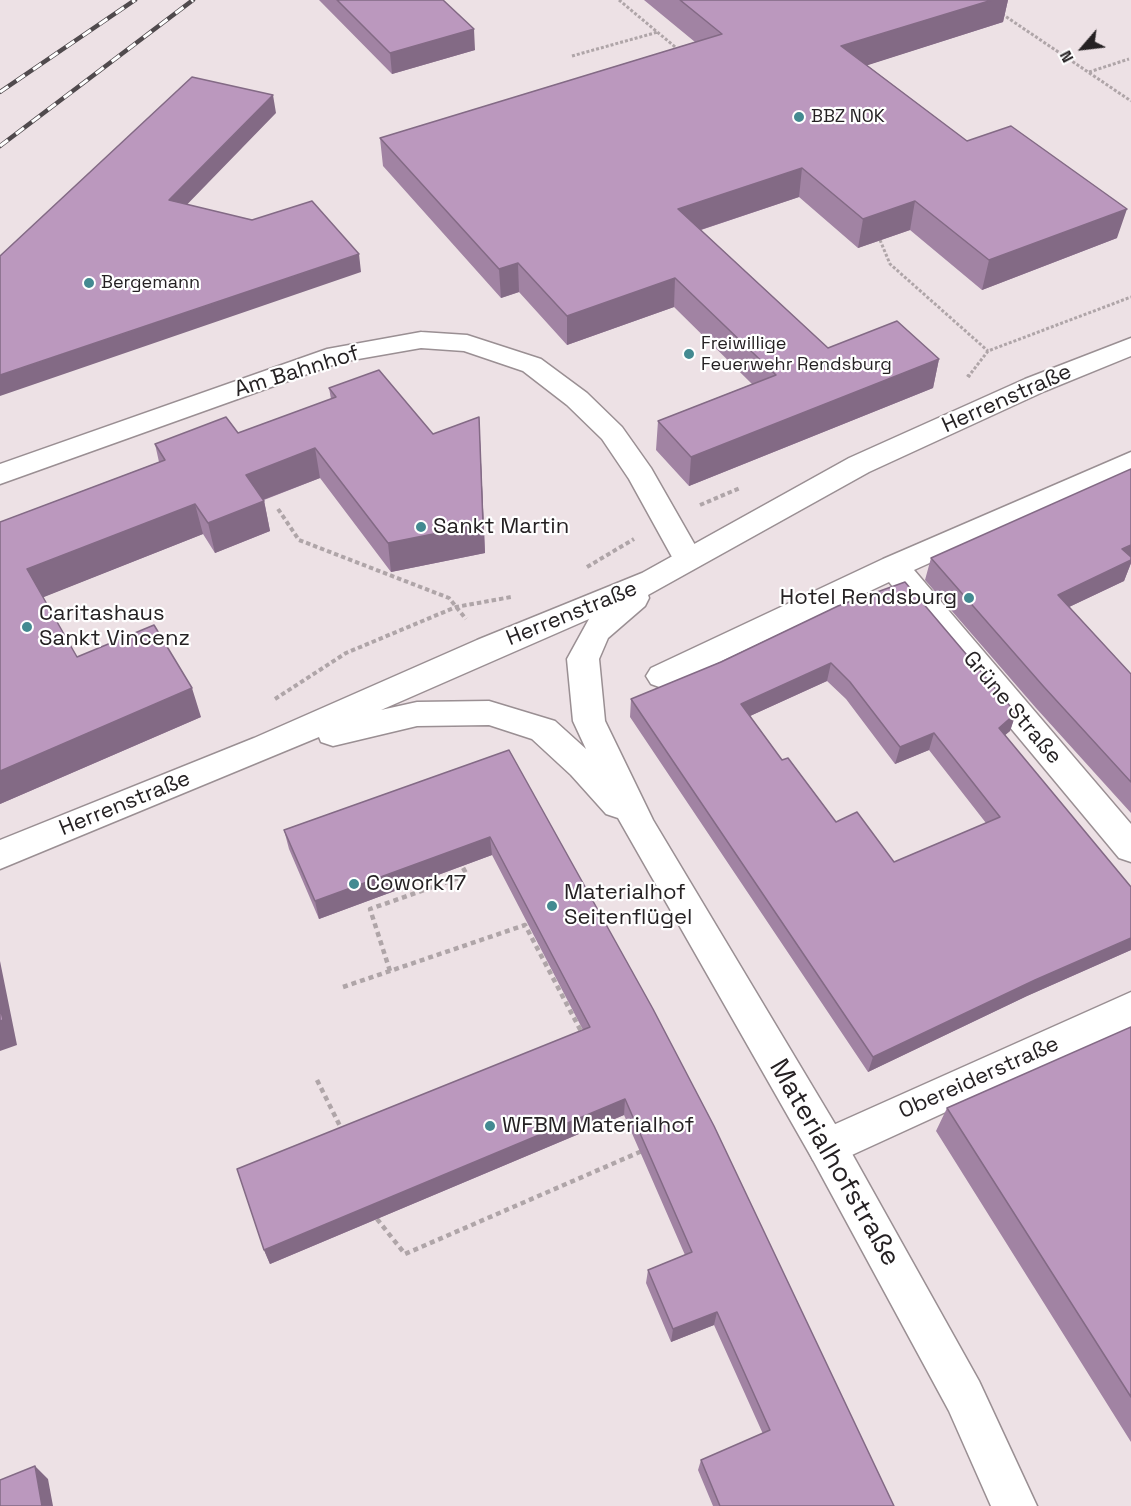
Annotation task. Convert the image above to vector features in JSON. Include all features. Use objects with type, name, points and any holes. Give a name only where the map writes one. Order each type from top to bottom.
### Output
[{"type":"main road","name":"Am Bahnhof","points":[[0,474],[336,354],[421,340],[467,343],[532,365],[577,399],[612,433],[641,475],[688,559]]},
{"type":"main road","name":"Herrenstraße","points":[[0,855],[266,747],[488,648],[653,581],[688,559],[859,465],[1035,385],[1131,346]]},
{"type":"main road","points":[[662,676],[894,567],[1131,461]]},
{"type":"main road","name":"Grüne Straße","points":[[894,567],[1131,848]]},
{"type":"main road","name":"Materialhofstraße","points":[[653,581],[596,631],[583,659],[589,721],[640,828],[827,1147],[964,1396],[1014,1506]]},
{"type":"main road","name":"Materialhofstraße","points":[[266,747],[417,714],[489,713],[543,730],[583,766],[640,828]]},
{"type":"main road","name":"Obereiderstraße","points":[[827,1147],[1131,1010]]},
{"type":"path","points":[[619,0],[681,52]]},
{"type":"path","points":[[1000,13],[1131,101]]},
{"type":"path","points":[[572,56],[658,32]]},
{"type":"path","points":[[1089,72],[1129,59]]},
{"type":"path","points":[[880,240],[890,264],[988,351]]},
{"type":"path","points":[[961,386],[988,351],[1131,297]]},
{"type":"path","points":[[583,569],[665,521],[751,483]]},
{"type":"path","points":[[278,509],[299,540],[448,598]]},
{"type":"path","points":[[269,704],[346,653],[456,607],[517,596]]},
{"type":"path","points":[[390,971],[370,909],[467,875],[462,866]]},
{"type":"path","points":[[343,987],[525,925],[585,1040]]},
{"type":"path","points":[[317,1080],[348,1141]]},
{"type":"path","points":[[377,1219],[405,1254],[642,1151],[637,1141]]},
{"type":"building","points":[[337,0],[443,0],[474,29],[390,53]]},
{"type":"building","points":[[680,0],[992,0],[841,46],[967,141],[1011,126],[1127,209],[989,260],[915,201],[863,219],[802,168],[678,209],[828,348],[897,321],[939,359],[691,457],[658,421],[776,375],[675,278],[567,316],[518,263],[499,269],[380,138],[722,34]]},
{"type":"building","points":[[192,77],[273,95],[169,200],[252,220],[312,201],[359,254],[0,375],[0,256]]},
{"type":"building","points":[[379,370],[433,434],[479,417],[483,524],[388,543],[315,448],[246,475],[264,501],[208,523],[195,504],[27,569],[77,657],[154,625],[192,688],[0,771],[0,522],[165,460],[155,444],[226,417],[238,433],[336,397],[329,388]]},
{"type":"building","points":[[1131,469],[1131,545],[1122,549],[1131,557],[1131,560],[1058,595],[1131,674],[1131,782],[931,558]]},
{"type":"building","points":[[905,582],[1016,713],[999,728],[1131,887],[1131,938],[1035,980],[873,1057],[631,699],[721,662],[838,606]],"holes":[[[831,663],[850,682],[900,747],[934,733],[1000,817],[894,862],[857,812],[836,822],[788,758],[782,760],[741,704]]]},
{"type":"building","points":[[509,750],[653,1009],[714,1126],[894,1506],[720,1506],[701,1460],[770,1430],[717,1312],[673,1329],[648,1270],[692,1252],[625,1099],[264,1250],[237,1169],[590,1027],[490,837],[315,901],[284,830]]},
{"type":"building","points":[[1131,1027],[1131,1397],[947,1108]]},
{"type":"building","points":[[35,1466],[42,1506],[0,1506],[0,1480]]},
{"type":"railway","points":[[0,92],[135,0]]},
{"type":"railway","points":[[0,146],[193,0]]},
{"type":"place","name":"BBZ NOK","points":[[799,117]]},
{"type":"place","name":"Bergemann","points":[[89,283]]},
{"type":"place","name":"Freiwillige Feuerwehr Rendsburg","points":[[689,354]]},
{"type":"place","name":"Sankt Martin","points":[[421,527]]},
{"type":"place","name":"Hotel Rendsburg","points":[[969,598]]},
{"type":"place","name":"Caritashaus Sankt Vincenz","points":[[27,627]]},
{"type":"place","name":"Cowork17","points":[[354,884]]},
{"type":"place","name":"Materialhof Seitenflügel","points":[[552,906]]},
{"type":"place","name":"WFBM Materialhof","points":[[490,1126]]}]
